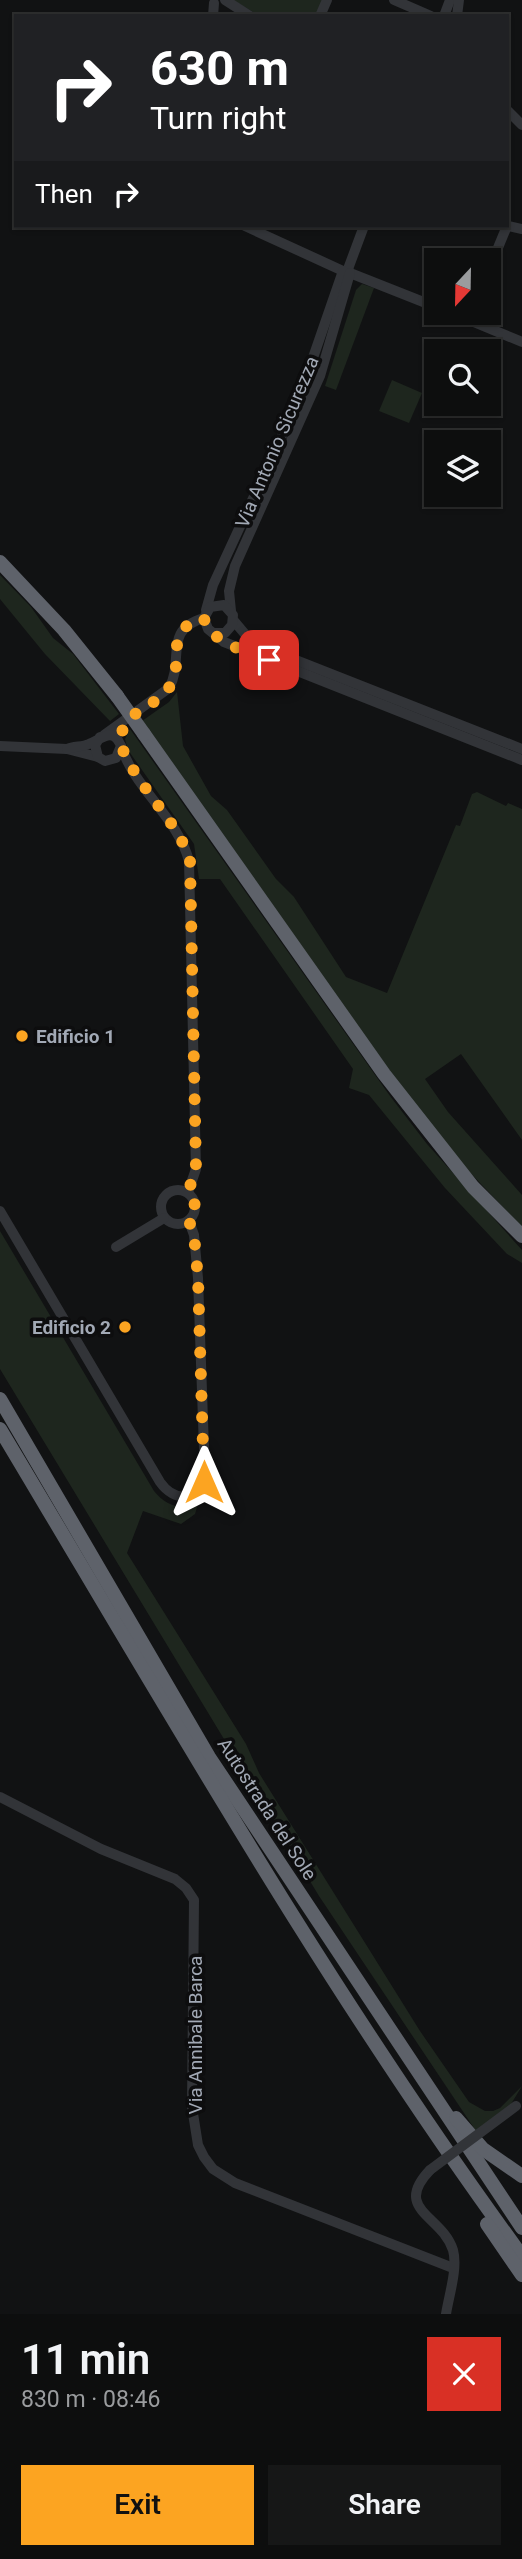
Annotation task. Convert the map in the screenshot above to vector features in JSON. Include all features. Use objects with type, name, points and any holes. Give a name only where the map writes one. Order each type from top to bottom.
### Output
[{"type":"highway","points":[[0,562],[64,630],[117,696],[384,1074],[473,1187],[522,1236]]},
{"type":"highway","name":"Autostrada del Sole","points":[[0,1399],[209,1757],[522,2228]]},
{"type":"highway","name":"Autostrada del Sole","points":[[0,1429],[309,1942],[440,2145],[522,2256]]},
{"type":"highway","points":[[415,2069],[483,2149],[522,2176]]},
{"type":"highway","points":[[440,2145],[475,2206],[522,2275]]},
{"type":"street","points":[[225,0],[247,14]]},
{"type":"street","points":[[394,0],[426,14]]},
{"type":"street","points":[[509,112],[522,125]]},
{"type":"street","points":[[250,228],[424,302]]},
{"type":"street","points":[[347,271],[363,228]]},
{"type":"street","points":[[498,248],[507,228]]},
{"type":"street","name":"Via Antonio Sicurezza","points":[[205,614],[213,585],[298,401],[347,271]]},
{"type":"street","name":"Via Antonio Sicurezza","points":[[232,616],[229,591],[235,566],[320,376],[347,271]]},
{"type":"street","points":[[489,326],[522,342]]},
{"type":"street","points":[[66,749],[91,744],[169,688],[174,677],[179,634],[188,624],[219,604],[250,640],[260,646],[522,749]]},
{"type":"street","points":[[205,614],[208,629],[224,642],[522,760]]},
{"type":"street","points":[[215,634],[229,630],[232,616]]},
{"type":"street","points":[[109,761],[119,755],[126,720]]},
{"type":"street","points":[[102,736],[113,736],[120,744],[134,773],[182,843],[190,861],[196,1169],[188,1192],[196,1207],[189,1221],[179,1225],[164,1218]]},
{"type":"street","points":[[98,757],[95,745],[102,736]]},
{"type":"street","points":[[0,747],[66,749],[120,764],[134,773]]},
{"type":"street","points":[[164,1218],[161,1206],[165,1196],[177,1190],[188,1192]]},
{"type":"street","points":[[0,1211],[160,1482],[170,1494],[185,1498],[200,1489],[205,1477],[198,1278],[194,1235],[189,1221]]},
{"type":"street","points":[[116,1247],[164,1218]]},
{"type":"street","name":"Via Annibale Barca","points":[[0,1797],[101,1849],[175,1879],[187,1888],[194,1900],[192,2107],[198,2145],[213,2169],[234,2183],[453,2268]]},
{"type":"street","points":[[446,2314],[453,2268],[452,2246],[418,2205],[416,2184],[430,2169],[519,2102]]},
{"type":"shaded area","points":[[233,0],[323,0],[317,14],[257,14]]},
{"type":"shaded area","points":[[362,284],[374,288],[336,390],[325,386],[356,290]]},
{"type":"shaded area","points":[[392,380],[422,393],[409,423],[379,411]]},
{"type":"shaded area","points":[[0,575],[31,607],[53,638],[73,654],[119,714],[110,721],[45,654],[0,599]]},
{"type":"shaded area","points":[[177,692],[183,746],[211,796],[227,810],[276,879],[294,897],[346,977],[387,993],[456,825],[460,826],[472,794],[477,792],[506,806],[508,803],[522,809],[522,1140],[461,1054],[425,1079],[448,1112],[522,1195],[522,1227],[461,1163],[408,1097],[142,721],[169,702]]},
{"type":"shaded area","points":[[130,729],[390,1096],[427,1144],[522,1250],[522,1263],[507,1254],[445,1188],[369,1095],[349,1088],[353,1069],[220,879],[199,879],[194,844],[128,750],[125,739]]},
{"type":"shaded area","points":[[0,1231],[154,1491],[163,1500],[180,1507],[198,1504],[195,1514],[181,1524],[143,1511],[127,1553],[246,1744],[259,1773],[420,2031],[469,2102],[485,2111],[493,2111],[500,2108],[522,2086],[508,2109],[476,2131],[319,1896],[0,1369]]},
{"type":"place","name":"Edificio 1","points":[[22,1036]]},
{"type":"place","name":"Edificio 2","points":[[125,1327]]},
{"type":"route","points":[[204,1482],[198,1278],[194,1235],[189,1221],[196,1207],[188,1192],[196,1169],[190,861],[182,843],[134,773],[124,754],[120,735],[126,720],[169,688],[174,677],[179,634],[192,621],[204,618],[208,629],[224,642],[269,660]]}]
